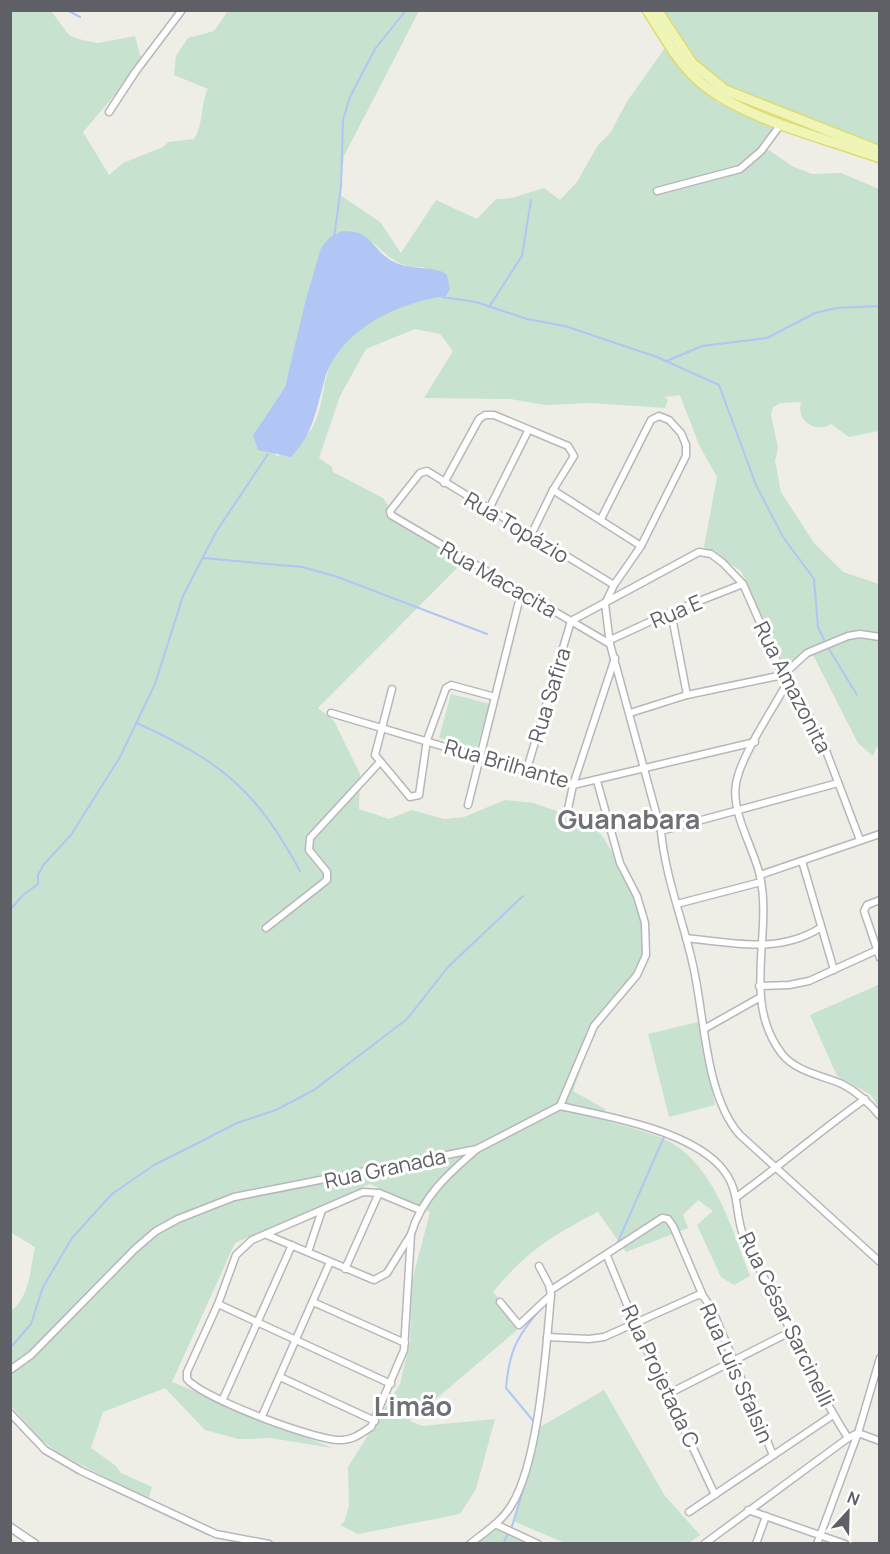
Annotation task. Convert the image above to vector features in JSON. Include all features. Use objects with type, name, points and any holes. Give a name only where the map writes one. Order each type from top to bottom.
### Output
[{"type":"main road","points":[[647,10],[678,56],[697,79],[734,105],[879,158]]},
{"type":"main road","points":[[657,10],[692,63],[725,90],[879,151]]},
{"type":"street","points":[[109,112],[136,71],[182,10]]},
{"type":"street","points":[[657,191],[740,169],[761,151],[781,123]]},
{"type":"street","points":[[444,483],[479,419],[485,415],[494,415],[528,431],[560,442],[573,451],[574,456],[553,490],[531,535]]},
{"type":"street","points":[[571,621],[604,604],[641,546],[686,456],[683,438],[669,420],[659,416],[651,420],[601,519]]},
{"type":"street","points":[[489,509],[528,431]]},
{"type":"street","name":"Rua Topázio","points":[[390,511],[420,472],[427,471],[614,585]]},
{"type":"street","points":[[553,490],[641,546]]},
{"type":"street","name":"Rua Macacita","points":[[390,511],[391,515],[571,621],[597,639],[610,642]]},
{"type":"street","name":"Rua Amazonita","points":[[604,604],[702,552],[723,563],[743,584],[783,675],[817,730],[860,840]]},
{"type":"street","name":"Rua E","points":[[610,642],[671,612],[743,584]]},
{"type":"street","points":[[468,805],[482,759],[520,593]]},
{"type":"street","points":[[604,604],[610,642],[661,831],[686,938],[717,1098],[726,1116],[740,1135],[879,1262]]},
{"type":"street","points":[[671,612],[687,695]]},
{"type":"street","name":"Rua Safira","points":[[527,769],[571,621]]},
{"type":"street","points":[[630,713],[687,695],[783,675],[807,653],[838,640],[860,634],[879,637]]},
{"type":"street","points":[[568,809],[573,785],[615,658]]},
{"type":"street","points":[[788,683],[755,742],[736,783],[738,810],[760,878],[762,945],[759,998],[770,1032],[786,1058],[848,1087],[865,1099],[879,1116]]},
{"type":"street","points":[[392,689],[374,750],[380,762],[410,797],[419,795],[427,740],[444,691],[451,685],[495,697]]},
{"type":"street","name":"Rua Brilhante","points":[[332,713],[427,740],[482,759],[527,769],[573,785],[755,742]]},
{"type":"street","points":[[266,928],[327,880],[328,874],[309,850],[310,838],[380,762]]},
{"type":"street","points":[[597,781],[620,863],[645,923],[647,946],[638,975],[594,1026],[560,1106],[626,1121],[687,1144],[719,1165],[738,1196],[820,1131],[865,1099]]},
{"type":"street","points":[[661,831],[838,783]]},
{"type":"street","points":[[677,904],[760,878],[879,834]]},
{"type":"street","points":[[802,861],[834,970]]},
{"type":"street","points":[[879,900],[867,905],[864,911],[879,958]]},
{"type":"street","points":[[686,938],[762,945],[794,942],[820,928]]},
{"type":"street","points":[[759,986],[799,984],[877,950]]},
{"type":"street","points":[[704,1029],[759,998]]},
{"type":"street","name":"Rua Granada","points":[[10,1370],[31,1356],[135,1249],[156,1231],[178,1219],[234,1197],[477,1149],[560,1106]]},
{"type":"street","points":[[266,1234],[368,1279],[378,1280],[387,1273],[411,1234],[420,1210],[447,1175],[477,1149]]},
{"type":"street","points":[[411,1234],[405,1343],[375,1422],[361,1434],[340,1440],[302,1433],[196,1387],[186,1376],[218,1304],[236,1255],[252,1240],[368,1191],[379,1193],[420,1210]]},
{"type":"street","points":[[345,1269],[379,1193]]},
{"type":"street","name":"Rua César Sarcinelli","points":[[738,1196],[742,1233],[790,1332],[833,1415],[848,1438]]},
{"type":"street","points":[[308,1252],[322,1210]]},
{"type":"street","name":"Rua Luís Sfalsin","points":[[607,1256],[662,1218],[668,1219],[700,1295],[712,1309],[732,1362],[773,1455]]},
{"type":"street","points":[[223,1399],[292,1245]]},
{"type":"street","points":[[500,1302],[517,1324],[521,1324],[551,1292],[607,1256]]},
{"type":"street","name":"Rua Projetada C","points":[[607,1256],[635,1324],[715,1495]]},
{"type":"street","points":[[262,1416],[330,1262]]},
{"type":"street","points":[[470,1544],[495,1524],[510,1506],[527,1463],[547,1337],[551,1292],[539,1266]]},
{"type":"street","points":[[547,1337],[596,1338],[635,1324],[700,1295]]},
{"type":"street","points":[[314,1302],[405,1343]]},
{"type":"street","points":[[218,1304],[391,1384]]},
{"type":"street","points":[[669,1394],[790,1332]]},
{"type":"street","points":[[817,1544],[858,1433],[879,1358]]},
{"type":"street","points":[[280,1377],[375,1422]]},
{"type":"street","points":[[10,1413],[45,1450],[81,1471],[216,1534],[269,1544]]},
{"type":"street","points":[[689,1512],[833,1415]]},
{"type":"street","points":[[704,1544],[848,1438],[858,1433],[879,1441]]},
{"type":"street","points":[[748,1510],[845,1544]]},
{"type":"street","points":[[756,1544],[766,1515]]},
{"type":"street","points":[[495,1524],[538,1544]]},
{"type":"street","points":[[10,1527],[35,1544]]},
{"type":"green space","points":[[11,11],[51,11],[69,35],[78,39],[98,43],[135,36],[142,63],[83,132],[109,175],[123,163],[163,147],[168,142],[194,139],[208,89],[174,75],[176,56],[188,38],[214,31],[228,11],[419,11],[344,156],[340,195],[380,222],[401,253],[436,200],[477,219],[496,199],[512,198],[544,188],[560,200],[577,182],[598,145],[611,132],[626,103],[667,45],[687,77],[718,103],[781,125],[766,148],[792,166],[812,174],[841,173],[879,189],[879,431],[849,437],[831,424],[813,426],[808,424],[801,415],[801,402],[781,403],[773,407],[771,415],[778,448],[775,461],[781,492],[814,543],[843,572],[879,584],[879,747],[876,748],[873,756],[858,743],[811,651],[784,664],[741,571],[704,547],[717,477],[699,445],[680,395],[665,397],[668,400],[665,408],[591,403],[545,405],[510,399],[424,398],[453,351],[440,334],[415,329],[366,349],[340,396],[319,458],[332,467],[333,472],[383,498],[393,513],[467,558],[318,708],[334,721],[360,774],[359,809],[389,819],[412,810],[444,819],[464,817],[505,800],[534,803],[578,819],[601,834],[634,888],[646,923],[650,947],[635,978],[597,1022],[573,1091],[605,1109],[604,1120],[665,1139],[695,1162],[706,1176],[724,1208],[750,1276],[734,1285],[721,1277],[697,1225],[713,1211],[698,1200],[683,1215],[688,1228],[626,1252],[598,1212],[553,1237],[517,1266],[493,1292],[523,1325],[410,1421],[422,1426],[495,1419],[476,1489],[460,1514],[358,1534],[340,1525],[344,1522],[349,1506],[348,1467],[400,1384],[410,1342],[412,1281],[430,1212],[370,1184],[235,1243],[172,1382],[332,1448],[271,1438],[238,1439],[205,1430],[165,1388],[103,1412],[91,1448],[116,1466],[121,1473],[152,1487],[148,1500],[57,1452],[39,1438],[11,1406],[11,1311],[26,1290],[35,1247],[10,1232]],"holes":[[[342,231],[354,232],[365,237],[399,263],[410,267],[424,267],[446,296],[401,307],[371,321],[346,341],[328,371],[319,410],[312,428],[289,450],[277,456],[253,435],[285,387],[313,276]]]},
{"type":"green space","points":[[659,11],[879,11],[879,150],[727,90],[703,71]]},
{"type":"green space","points":[[451,694],[490,704],[477,748],[439,738]]},
{"type":"green space","points":[[878,985],[880,988],[879,1108],[871,1095],[837,1076],[810,1015]]},
{"type":"green space","points":[[698,1022],[715,1105],[669,1117],[648,1034]]},
{"type":"green space","points":[[604,1390],[665,1496],[700,1535],[689,1543],[565,1543],[513,1521],[540,1427]]},
{"type":"green space","points":[[497,1527],[536,1544],[473,1544]]},
{"type":"water","points":[[342,231],[366,237],[385,256],[398,264],[443,272],[447,275],[450,289],[446,296],[408,305],[372,322],[342,348],[331,364],[309,431],[291,457],[258,450],[253,435],[285,387],[321,248],[330,237]]},
{"type":"waterway","points":[[67,10],[80,17]]},
{"type":"waterway","points":[[334,238],[341,187],[343,120],[350,97],[375,49],[406,10]]},
{"type":"waterway","points":[[489,307],[522,256],[531,200]]},
{"type":"waterway","points":[[442,297],[476,302],[527,319],[565,326],[657,357],[719,385],[756,485],[783,537],[814,579],[818,627],[824,640]]},
{"type":"waterway","points":[[667,361],[702,346],[767,338],[815,313],[836,308],[880,306]]},
{"type":"waterway","points":[[10,910],[23,895],[38,884],[38,875],[44,864],[71,835],[120,757],[155,684],[183,596],[216,532],[268,454]]},
{"type":"waterway","points":[[203,558],[302,567],[335,576],[487,634]]},
{"type":"waterway","points":[[829,649],[857,695]]},
{"type":"waterway","points":[[137,723],[192,751],[233,780],[267,818],[300,871]]},
{"type":"waterway","points":[[10,1348],[31,1324],[43,1287],[72,1238],[112,1194],[154,1165],[237,1123],[276,1110],[314,1090],[407,1019],[448,967],[523,896]]},
{"type":"waterway","points":[[617,1244],[664,1137]]},
{"type":"waterway","points":[[593,1266],[606,1258]]},
{"type":"waterway","points":[[535,1423],[506,1388],[512,1353],[521,1335],[542,1307]]},
{"type":"waterway","points":[[10,1418],[38,1446]]},
{"type":"waterway","points":[[46,1454],[70,1468]]},
{"type":"waterway","points":[[88,1478],[207,1534],[248,1544]]},
{"type":"waterway","points":[[503,1544],[512,1526],[524,1487]]},
{"type":"district","name":"Guanabara","points":[[629,818]]},
{"type":"district","name":"Limão","points":[[413,1405]]}]
